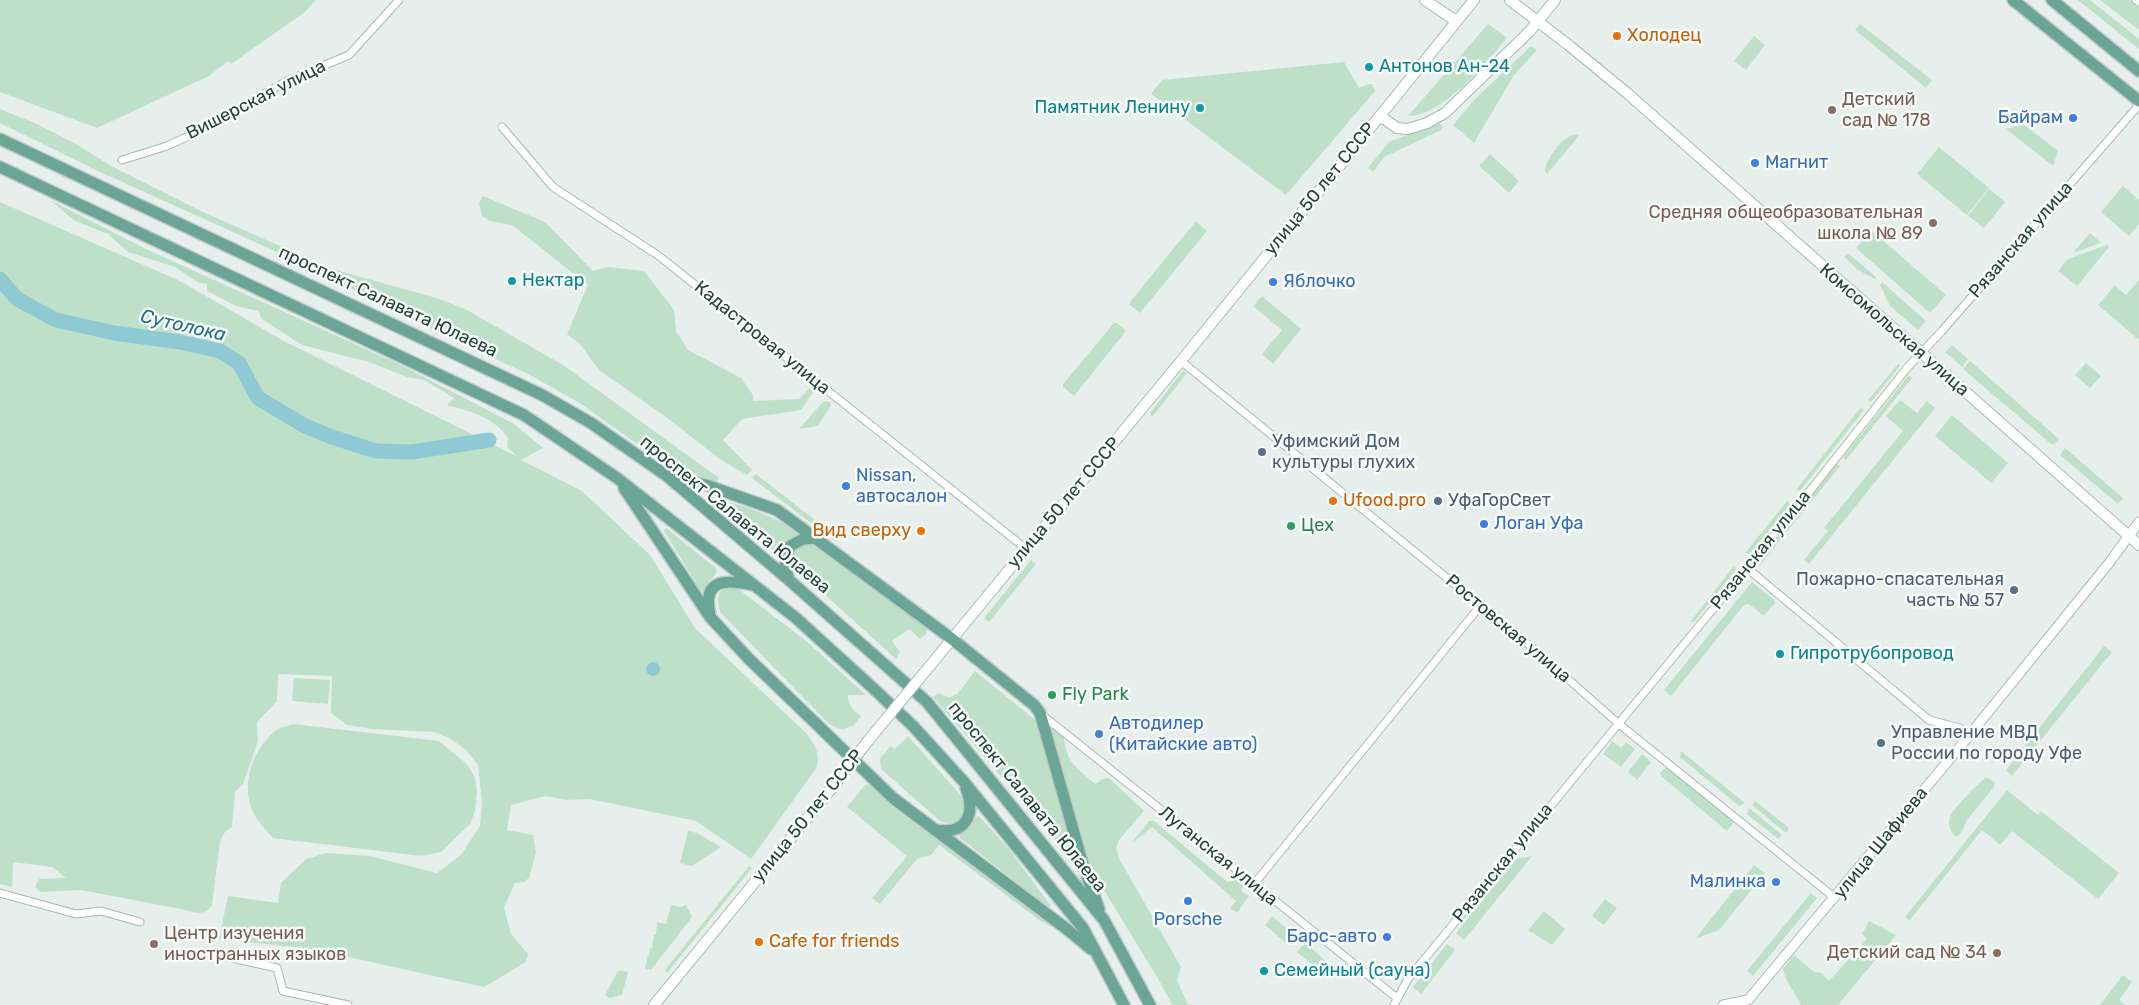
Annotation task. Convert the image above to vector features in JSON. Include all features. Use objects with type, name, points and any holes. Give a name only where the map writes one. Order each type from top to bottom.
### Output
[{"type":"main road","points":[[1425,0],[1456,21]]},
{"type":"main road","name":"улица 50 лет СССР","points":[[654,1005],[1474,0]]},
{"type":"main road","points":[[1380,116],[1397,128],[1408,129],[1427,123],[1445,114],[1538,22],[1556,0]]},
{"type":"main road","points":[[2013,0],[2139,101]]},
{"type":"main road","points":[[2052,0],[2139,71]]},
{"type":"main road","name":"Комсомольская улица","points":[[1513,2],[1572,47],[1627,93],[2139,545]]},
{"type":"main road","name":"проспект Салавата Юлаева","points":[[0,139],[542,395],[591,423],[666,476],[790,580],[927,702],[1104,920],[1150,1005]]},
{"type":"main road","points":[[0,167],[524,415],[617,478],[796,618],[913,726],[964,782],[1083,928],[1124,1005]]},
{"type":"main road","points":[[666,476],[706,485],[777,510],[952,639],[1034,705],[1040,713],[1084,868],[1104,920]]},
{"type":"main road","points":[[617,478],[710,617],[748,658],[852,761],[894,798],[1097,954]]},
{"type":"main road","points":[[790,580],[785,565],[790,546],[803,539],[816,538]]},
{"type":"main road","points":[[710,617],[709,598],[716,585],[727,581],[757,587]]},
{"type":"main road","points":[[935,830],[958,829],[968,818],[970,804],[964,782]]},
{"type":"street","name":"Вишерская улица","points":[[122,160],[167,146],[193,134],[287,81],[349,54],[399,0]]},
{"type":"street","name":"Рязанская улица","points":[[1395,1001],[1408,979],[1747,568],[1907,368],[2139,105]]},
{"type":"street","name":"Кадастровая улица","points":[[502,127],[553,186],[659,256],[1025,548]]},
{"type":"street","name":"Ростовская улица","points":[[1181,361],[1481,605],[1619,724],[1835,898]]},
{"type":"street","name":"улица Шафиева","points":[[1723,1005],[1748,1000],[1970,734],[2109,563],[2139,522]]},
{"type":"street","points":[[1747,568],[1929,720],[1960,728],[1970,734]]},
{"type":"street","points":[[1254,884],[1481,605]]},
{"type":"street","name":"Луганская улица","points":[[1040,713],[1254,884],[1395,1001]]},
{"type":"street","points":[[0,893],[76,914],[101,911],[140,922]]},
{"type":"street","points":[[205,952],[277,968],[283,990],[348,1005]]},
{"type":"green space","points":[[0,0],[316,0],[305,12],[231,64],[228,61],[209,76],[97,128],[0,92]]},
{"type":"green space","points":[[2078,0],[2090,0],[2139,39],[2139,49]]},
{"type":"green space","points":[[2100,0],[2131,0],[2139,6],[2139,30]]},
{"type":"green space","points":[[1488,24],[1507,38],[1488,61],[1449,98],[1421,114],[1408,116]]},
{"type":"green space","points":[[1860,24],[1932,80],[1926,88],[1855,30]]},
{"type":"green space","points":[[1754,36],[1765,45],[1746,70],[1734,61]]},
{"type":"green space","points":[[1531,46],[1537,50],[1514,75],[1474,143],[1453,125],[1475,99]]},
{"type":"green space","points":[[1344,62],[1359,88],[1372,84],[1375,91],[1286,195],[1151,94],[1162,80]]},
{"type":"green space","points":[[0,109],[37,124],[76,144],[113,167],[203,212],[332,269],[440,299],[467,310],[563,365],[719,478],[717,482],[710,482],[671,468],[578,402],[530,375],[448,337],[288,257],[98,171],[0,123]]},
{"type":"green space","points":[[1439,123],[1443,127],[1441,130],[1384,157],[1373,172],[1368,168],[1389,142]]},
{"type":"green space","points":[[2023,124],[2058,151],[2053,166],[2006,129]]},
{"type":"green space","points":[[1574,134],[1579,136],[1547,174],[1545,170],[1546,165],[1552,154],[1565,139]]},
{"type":"green space","points":[[1939,147],[1989,188],[1967,215],[1917,174]]},
{"type":"green space","points":[[1490,154],[1519,181],[1509,193],[1479,166]]},
{"type":"green space","points":[[2123,186],[2139,200],[2139,224],[2129,236],[2101,212]]},
{"type":"green space","points":[[1989,189],[2005,202],[1984,228],[1968,216]]},
{"type":"green space","points":[[483,196],[545,222],[593,271],[608,267],[644,271],[674,310],[676,331],[688,350],[741,378],[753,395],[753,401],[799,399],[812,386],[816,388],[801,410],[742,419],[723,440],[752,470],[747,475],[721,460],[666,417],[599,370],[580,344],[567,334],[588,285],[512,225],[490,221],[482,216],[479,203]]},
{"type":"green space","points":[[50,200],[146,249],[403,366],[514,424],[543,448],[521,460],[582,491],[650,555],[695,628],[806,733],[814,745],[818,757],[817,767],[751,859],[696,821],[590,799],[565,800],[546,796],[511,805],[507,830],[533,835],[536,852],[529,878],[524,882],[515,883],[504,907],[511,934],[528,954],[526,962],[484,987],[312,949],[219,939],[228,896],[278,903],[281,883],[306,859],[326,853],[370,856],[437,873],[461,855],[480,826],[482,802],[478,765],[466,750],[451,739],[434,732],[372,729],[347,725],[331,713],[332,676],[278,674],[277,701],[257,722],[258,741],[243,784],[235,792],[232,827],[225,832],[220,841],[212,905],[206,911],[200,913],[193,912],[81,890],[40,892],[35,887],[39,879],[66,878],[52,867],[13,862],[12,887],[0,884],[0,202],[178,280],[284,341],[518,457],[507,447],[508,438],[496,425],[481,416],[447,405],[454,398],[424,380],[407,377],[369,362],[302,345],[262,319],[258,311],[236,306],[207,291],[207,284],[199,283],[175,267],[128,252],[108,234],[75,221]]},
{"type":"green space","points":[[1196,221],[1207,231],[1140,313],[1130,305],[1130,302]]},
{"type":"green space","points":[[1872,231],[1946,295],[1930,313],[1856,248]]},
{"type":"green space","points":[[2090,233],[2101,243],[2073,253]]},
{"type":"green space","points":[[2107,245],[2109,247],[2077,286],[2058,271],[2068,259]]},
{"type":"green space","points":[[1848,253],[1876,277],[1875,279],[1858,270],[1844,257]]},
{"type":"green space","points":[[2139,280],[2139,340],[2098,305],[2115,285],[2126,295]]},
{"type":"green space","points":[[1882,282],[1926,321],[1918,330],[1890,306],[1880,285]]},
{"type":"green space","points":[[1262,296],[1301,329],[1273,364],[1262,354],[1282,330],[1253,306]]},
{"type":"green space","points":[[1114,323],[1117,323],[1126,331],[1074,396],[1063,387],[1063,384]]},
{"type":"green space","points":[[1952,345],[1968,359],[1962,367],[1945,352]]},
{"type":"green space","points":[[1970,361],[2059,439],[2054,444],[2051,444],[1963,369]]},
{"type":"green space","points":[[2086,363],[2101,376],[2090,388],[2075,375]]},
{"type":"green space","points":[[1898,364],[1900,366],[1871,402],[1868,400]]},
{"type":"green space","points":[[1183,371],[1187,373],[1152,417],[1150,413]]},
{"type":"green space","points":[[1909,375],[1912,378],[1846,460],[1843,457]]},
{"type":"green space","points":[[1900,400],[1917,413],[1927,401],[1935,408],[1809,564],[1804,560],[1828,531],[1824,528],[1903,431],[1886,416]]},
{"type":"green space","points":[[830,402],[831,405],[818,426],[799,429],[822,403]]},
{"type":"green space","points":[[1861,407],[1864,410],[1800,491],[1796,490]]},
{"type":"green space","points":[[1952,415],[2008,463],[1991,483],[1935,436]]},
{"type":"green space","points":[[2065,448],[2123,498],[2118,504],[2060,455]]},
{"type":"green space","points":[[1836,464],[1840,466],[1760,565],[1758,563]]},
{"type":"green space","points":[[756,474],[839,539],[836,542],[752,478]]},
{"type":"green space","points":[[709,496],[768,516],[789,527],[799,535],[787,542],[780,557],[720,509]]},
{"type":"green space","points":[[1788,500],[1790,505],[1750,554],[1745,553]]},
{"type":"green space","points":[[666,528],[716,568],[716,574],[707,584],[706,590],[701,591],[664,531]]},
{"type":"green space","points":[[817,542],[923,622],[927,629],[926,634],[920,639],[909,629],[892,641],[900,652],[896,659],[802,574],[792,562],[795,550],[801,543]]},
{"type":"green space","points":[[1031,560],[1036,564],[989,622],[984,618]]},
{"type":"green space","points":[[1734,566],[1736,570],[1694,622],[1690,622]]},
{"type":"green space","points":[[1752,582],[1774,600],[1775,603],[1764,616],[1749,604],[1744,605],[1671,696],[1664,690]]},
{"type":"green space","points":[[728,587],[737,588],[805,640],[866,695],[848,695],[852,707],[861,716],[854,725],[842,730],[829,724],[721,613],[718,598],[721,592]]},
{"type":"green space","points":[[2104,646],[2112,652],[2012,776],[2006,770]]},
{"type":"green space","points":[[975,671],[1034,719],[1041,730],[1082,874],[1058,843],[933,697],[939,693],[949,698],[958,693]]},
{"type":"green space","points":[[294,678],[330,680],[328,704],[292,701]]},
{"type":"green space","points":[[293,724],[439,741],[467,764],[475,778],[477,791],[475,811],[470,824],[441,852],[421,856],[273,838],[252,810],[249,800],[249,778],[255,757],[267,738],[277,730]]},
{"type":"green space","points":[[1050,725],[1064,738],[1067,753],[1078,770],[1096,784],[1102,779],[1109,778],[1144,811],[1119,840],[1116,848],[1120,860],[1181,967],[1177,980],[1188,1005],[1172,1005],[1096,877],[1090,864]]},
{"type":"green space","points":[[908,736],[964,799],[965,811],[960,821],[947,823],[940,821],[881,769],[880,758],[891,746],[895,749]]},
{"type":"green space","points":[[1612,741],[1621,748],[1626,742],[1635,749],[1621,767],[1603,754]]},
{"type":"green space","points":[[1681,751],[1745,803],[1739,806],[1680,757]]},
{"type":"green space","points":[[1642,754],[1651,762],[1637,780],[1628,772]]},
{"type":"green space","points":[[1665,768],[1669,768],[1734,822],[1727,831],[1662,777],[1660,773]]},
{"type":"green space","points":[[1986,777],[1995,782],[1994,787],[1967,820],[1961,833],[1956,837],[1950,827],[1951,815],[1967,795]]},
{"type":"green space","points":[[870,784],[1056,924],[1052,927],[1039,920],[939,845],[931,855],[917,859],[880,904],[872,898],[907,856],[847,807],[865,785]]},
{"type":"green space","points":[[2007,790],[2038,815],[2041,811],[2119,873],[2098,899],[2012,831],[2000,845],[1982,830],[1909,921],[1905,917]]},
{"type":"green space","points":[[1755,801],[1789,828],[1786,833],[1752,805]]},
{"type":"green space","points":[[1749,808],[1782,835],[1777,838],[1747,814]]},
{"type":"green space","points":[[979,816],[1009,849],[1051,906],[1048,907],[960,838],[959,835],[970,826],[975,817]]},
{"type":"green space","points":[[1149,821],[1154,821],[1227,882],[1239,879],[1244,884],[1241,891],[1249,896],[1237,913],[1230,908],[1236,901],[1152,827],[1131,844]]},
{"type":"green space","points":[[688,831],[697,833],[721,847],[692,866],[680,863]]},
{"type":"green space","points":[[1532,856],[1464,940],[1456,933],[1516,859]]},
{"type":"green space","points":[[1754,865],[1765,873],[1719,930],[1695,939]]},
{"type":"green space","points":[[749,866],[752,868],[667,973],[665,970]]},
{"type":"green space","points":[[1811,893],[1817,898],[1753,976],[1747,971]]},
{"type":"green space","points":[[1605,899],[1617,908],[1604,925],[1592,916]]},
{"type":"green space","points":[[671,905],[681,907],[686,905],[692,917],[651,970],[645,968],[650,948],[652,948],[654,934],[656,934],[657,922],[666,924]]},
{"type":"green space","points":[[1544,911],[1565,929],[1552,945],[1528,930]]},
{"type":"green space","points":[[1272,916],[1294,935],[1286,943],[1265,925]]},
{"type":"green space","points":[[1869,921],[1896,935],[1838,1005],[1801,1005],[1783,969],[1794,955],[1814,972],[1821,973],[1829,981],[1867,939],[1862,934]]},
{"type":"green space","points":[[1305,943],[1327,962],[1319,971],[1297,952]]},
{"type":"green space","points":[[1447,944],[1455,950],[1421,994],[1413,987]]},
{"type":"green space","points":[[618,971],[628,972],[622,995],[610,998],[605,995]]},
{"type":"green space","points":[[2123,975],[2132,982],[2119,1000],[2125,1005],[2100,1005]]},
{"type":"water","points":[[650,662],[656,662],[660,669],[656,676],[650,676],[646,672],[646,666]]},
{"type":"waterway","name":"Сутолока","points":[[0,279],[17,299],[56,320],[114,333],[180,342],[220,351],[239,363],[258,398],[305,426],[332,437],[376,451],[412,452],[489,440]]},
{"type":"place","name":"Холодец","points":[[1617,36]]},
{"type":"place","name":"Антонов Ан-24","points":[[1369,67]]},
{"type":"place","name":"Памятник Ленину","points":[[1200,108]]},
{"type":"place","name":"Детский сад № 178","points":[[1832,110]]},
{"type":"place","name":"Байрам","points":[[2073,118]]},
{"type":"place","name":"Магнит","points":[[1755,163]]},
{"type":"place","name":"Средняя общеобразовательная школа № 89","points":[[1933,223]]},
{"type":"place","name":"Нектар","points":[[512,281]]},
{"type":"place","name":"Яблочко","points":[[1273,282]]},
{"type":"place","name":"Уфимский Дом культуры глухих","points":[[1262,452]]},
{"type":"place","name":"Nissan, автосалон","points":[[846,486]]},
{"type":"place","name":"Ufood.pro","points":[[1333,501]]},
{"type":"place","name":"УфаГорСвет","points":[[1438,501]]},
{"type":"place","name":"Логан Уфа","points":[[1484,524]]},
{"type":"place","name":"Цех","points":[[1291,526]]},
{"type":"place","name":"Вид сверху","points":[[921,531]]},
{"type":"place","name":"Пожарно-спасательная часть № 57","points":[[2014,590]]},
{"type":"place","name":"Гипротрубопровод","points":[[1780,654]]},
{"type":"place","name":"Fly Park","points":[[1052,695]]},
{"type":"place","name":"Автодилер (Китайские авто)","points":[[1099,734]]},
{"type":"place","name":"Управление МВД России по городу Уфе","points":[[1881,743]]},
{"type":"place","name":"Малинка","points":[[1776,882]]},
{"type":"place","name":"Porsche","points":[[1188,901]]},
{"type":"place","name":"Барс-авто","points":[[1387,937]]},
{"type":"place","name":"Cafe for friends","points":[[759,942]]},
{"type":"place","name":"Центр изучения иностранных языков","points":[[154,944]]},
{"type":"place","name":"Детский сад № 34","points":[[1997,953]]},
{"type":"place","name":"Семейный (сауна)","points":[[1264,971]]}]
